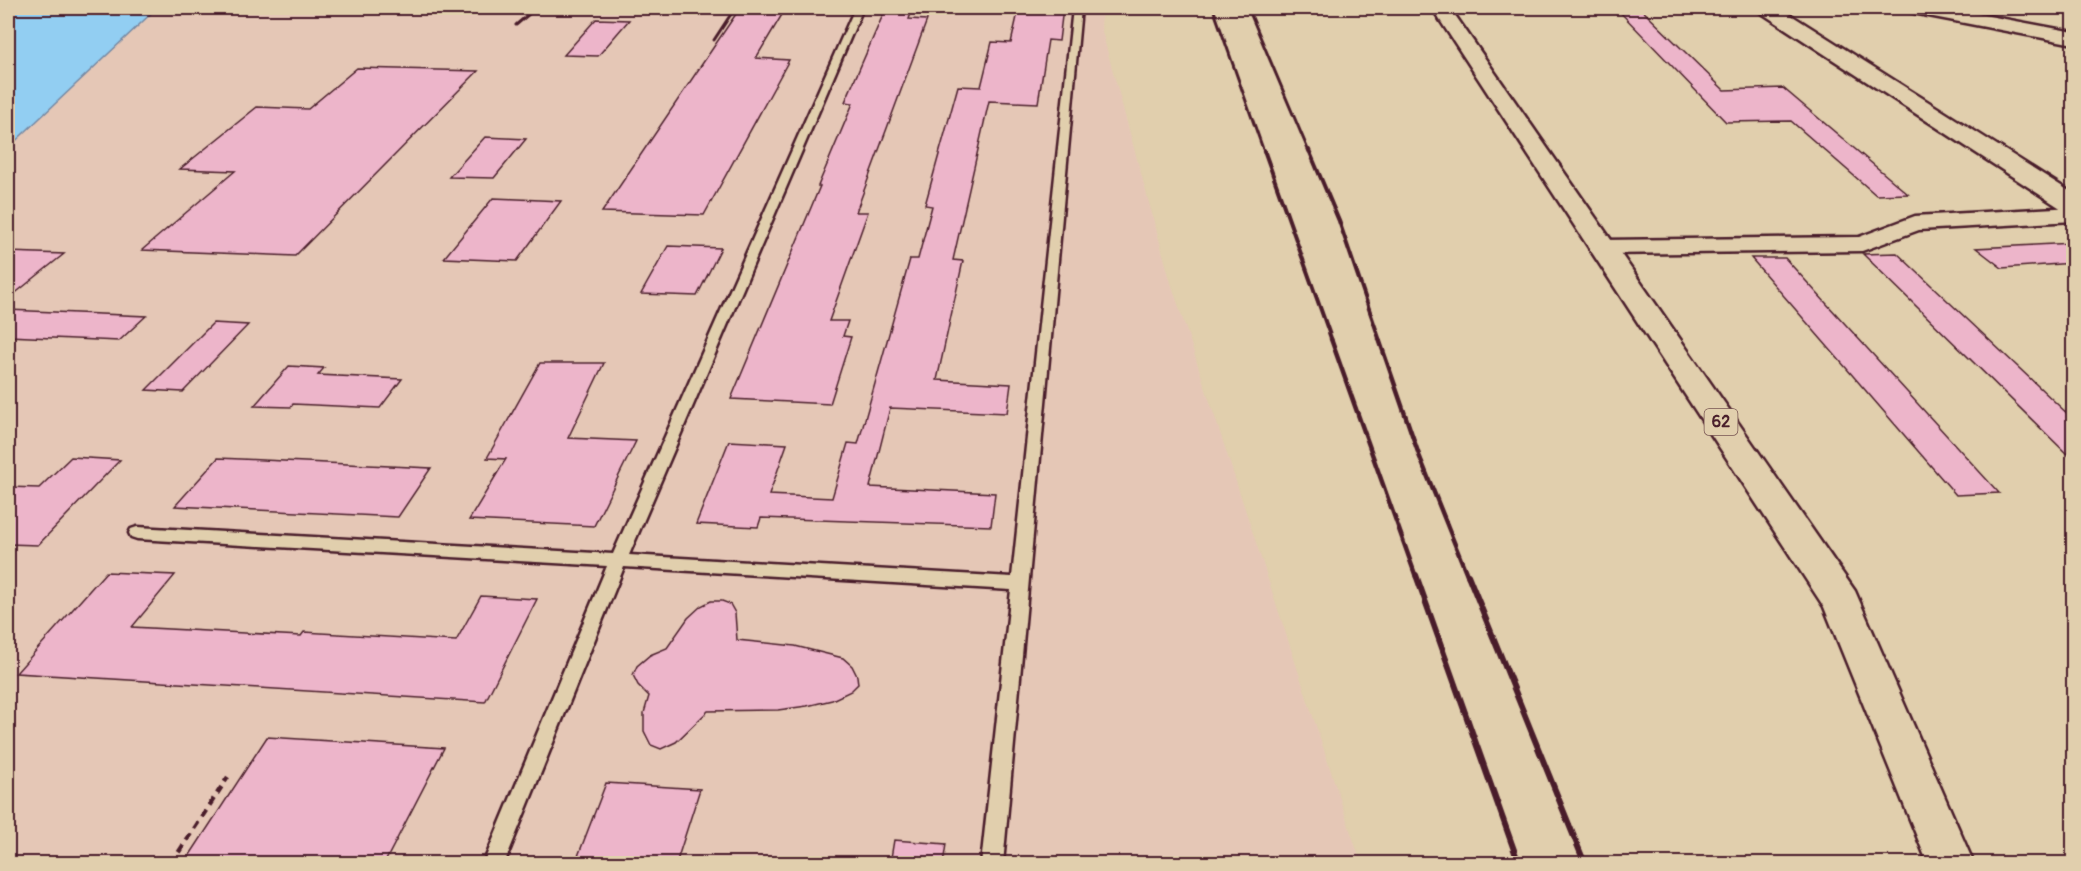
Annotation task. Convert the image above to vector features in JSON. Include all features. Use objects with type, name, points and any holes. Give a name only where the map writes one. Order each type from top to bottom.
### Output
[{"type":"main road","name":"62","points":[[1441,8],[1841,602],[1951,864]]},
{"type":"main road","points":[[1767,8],[2073,206]]},
{"type":"main road","points":[[1918,8],[2073,38]]},
{"type":"street","points":[[1604,247],[1862,244],[1915,223],[2073,214]]},
{"type":"lane","points":[[493,864],[618,561],[859,8]]},
{"type":"lane","points":[[992,864],[1077,8]]},
{"type":"lane","points":[[137,533],[1020,584]]},
{"type":"path","points":[[171,864],[228,777]]},
{"type":"shaded area","points":[[157,8],[1102,8],[1101,28],[1171,283],[1361,863],[8,864],[8,148]]},
{"type":"water","points":[[8,8],[157,8],[8,148]]},
{"type":"building","points":[[740,8],[786,8],[756,58],[789,60],[704,215],[602,212]]},
{"type":"building","points":[[886,8],[913,8],[909,19],[927,20],[856,212],[868,212],[829,321],[848,321],[843,336],[851,337],[830,404],[731,399],[853,103],[845,102]]},
{"type":"building","points":[[1019,8],[1063,8],[1059,41],[1048,40],[1038,103],[989,101],[953,260],[963,261],[937,380],[1011,384],[1007,413],[890,408],[870,487],[995,493],[991,526],[761,518],[758,527],[696,524],[729,441],[787,444],[769,495],[832,498],[848,443],[858,444],[910,259],[918,259],[932,206],[925,205],[958,86],[981,87],[992,42],[1011,43]]},
{"type":"building","points":[[1640,8],[1724,90],[1783,88],[1908,194],[1876,195],[1791,121],[1726,122],[1618,10]]},
{"type":"building","points":[[596,19],[629,20],[598,56],[564,55]]},
{"type":"building","points":[[357,68],[478,71],[295,256],[142,250],[235,171],[180,169],[257,107],[308,109]]},
{"type":"building","points":[[485,137],[526,139],[494,178],[449,177]]},
{"type":"building","points":[[493,198],[561,201],[517,261],[444,258]]},
{"type":"building","points":[[2073,243],[2073,263],[2002,268],[1976,248]]},
{"type":"building","points":[[668,246],[721,248],[697,296],[641,294]]},
{"type":"building","points":[[8,252],[64,254],[8,299]]},
{"type":"building","points":[[1897,253],[2073,419],[2073,460],[1863,254]]},
{"type":"building","points":[[1751,258],[1785,258],[1999,493],[1956,495]]},
{"type":"building","points":[[8,310],[146,316],[119,341],[8,336]]},
{"type":"building","points":[[213,323],[248,325],[183,392],[146,390]]},
{"type":"building","points":[[540,363],[604,363],[568,438],[636,441],[594,526],[469,520],[506,459],[487,458]]},
{"type":"building","points":[[289,366],[324,368],[318,375],[402,379],[380,408],[293,404],[291,407],[254,406]]},
{"type":"building","points":[[71,457],[120,460],[38,545],[8,544],[8,487],[39,488]]},
{"type":"building","points":[[218,458],[431,468],[398,517],[175,506]]},
{"type":"building","points":[[106,572],[175,575],[132,627],[301,636],[304,632],[456,641],[481,596],[537,599],[485,702],[16,673]]},
{"type":"building","points":[[711,601],[730,604],[735,613],[737,640],[795,646],[843,658],[852,666],[858,684],[851,691],[832,700],[807,706],[778,710],[708,711],[676,742],[661,749],[651,745],[644,731],[644,713],[649,696],[638,685],[633,675],[637,666],[650,655],[667,648],[688,618],[701,606]]},
{"type":"building","points":[[267,737],[444,748],[384,864],[184,864]]},
{"type":"building","points":[[606,783],[700,789],[676,864],[575,864]]},
{"type":"building","points":[[894,840],[946,844],[943,864],[890,864]]},
{"type":"railway","points":[[516,25],[536,8]]},
{"type":"railway","points":[[714,40],[735,8]]},
{"type":"railway","points":[[1213,8],[1264,152]]},
{"type":"railway","points":[[1248,8],[1309,152]]},
{"type":"railway","points":[[1264,150],[1332,341]]},
{"type":"railway","points":[[1309,150],[1339,221],[1380,341]]},
{"type":"railway","points":[[1331,339],[1416,577]]},
{"type":"railway","points":[[1379,339],[1419,455],[1468,577]]},
{"type":"railway","points":[[1416,575],[1519,864]]},
{"type":"railway","points":[[1468,575],[1585,864]]}]
